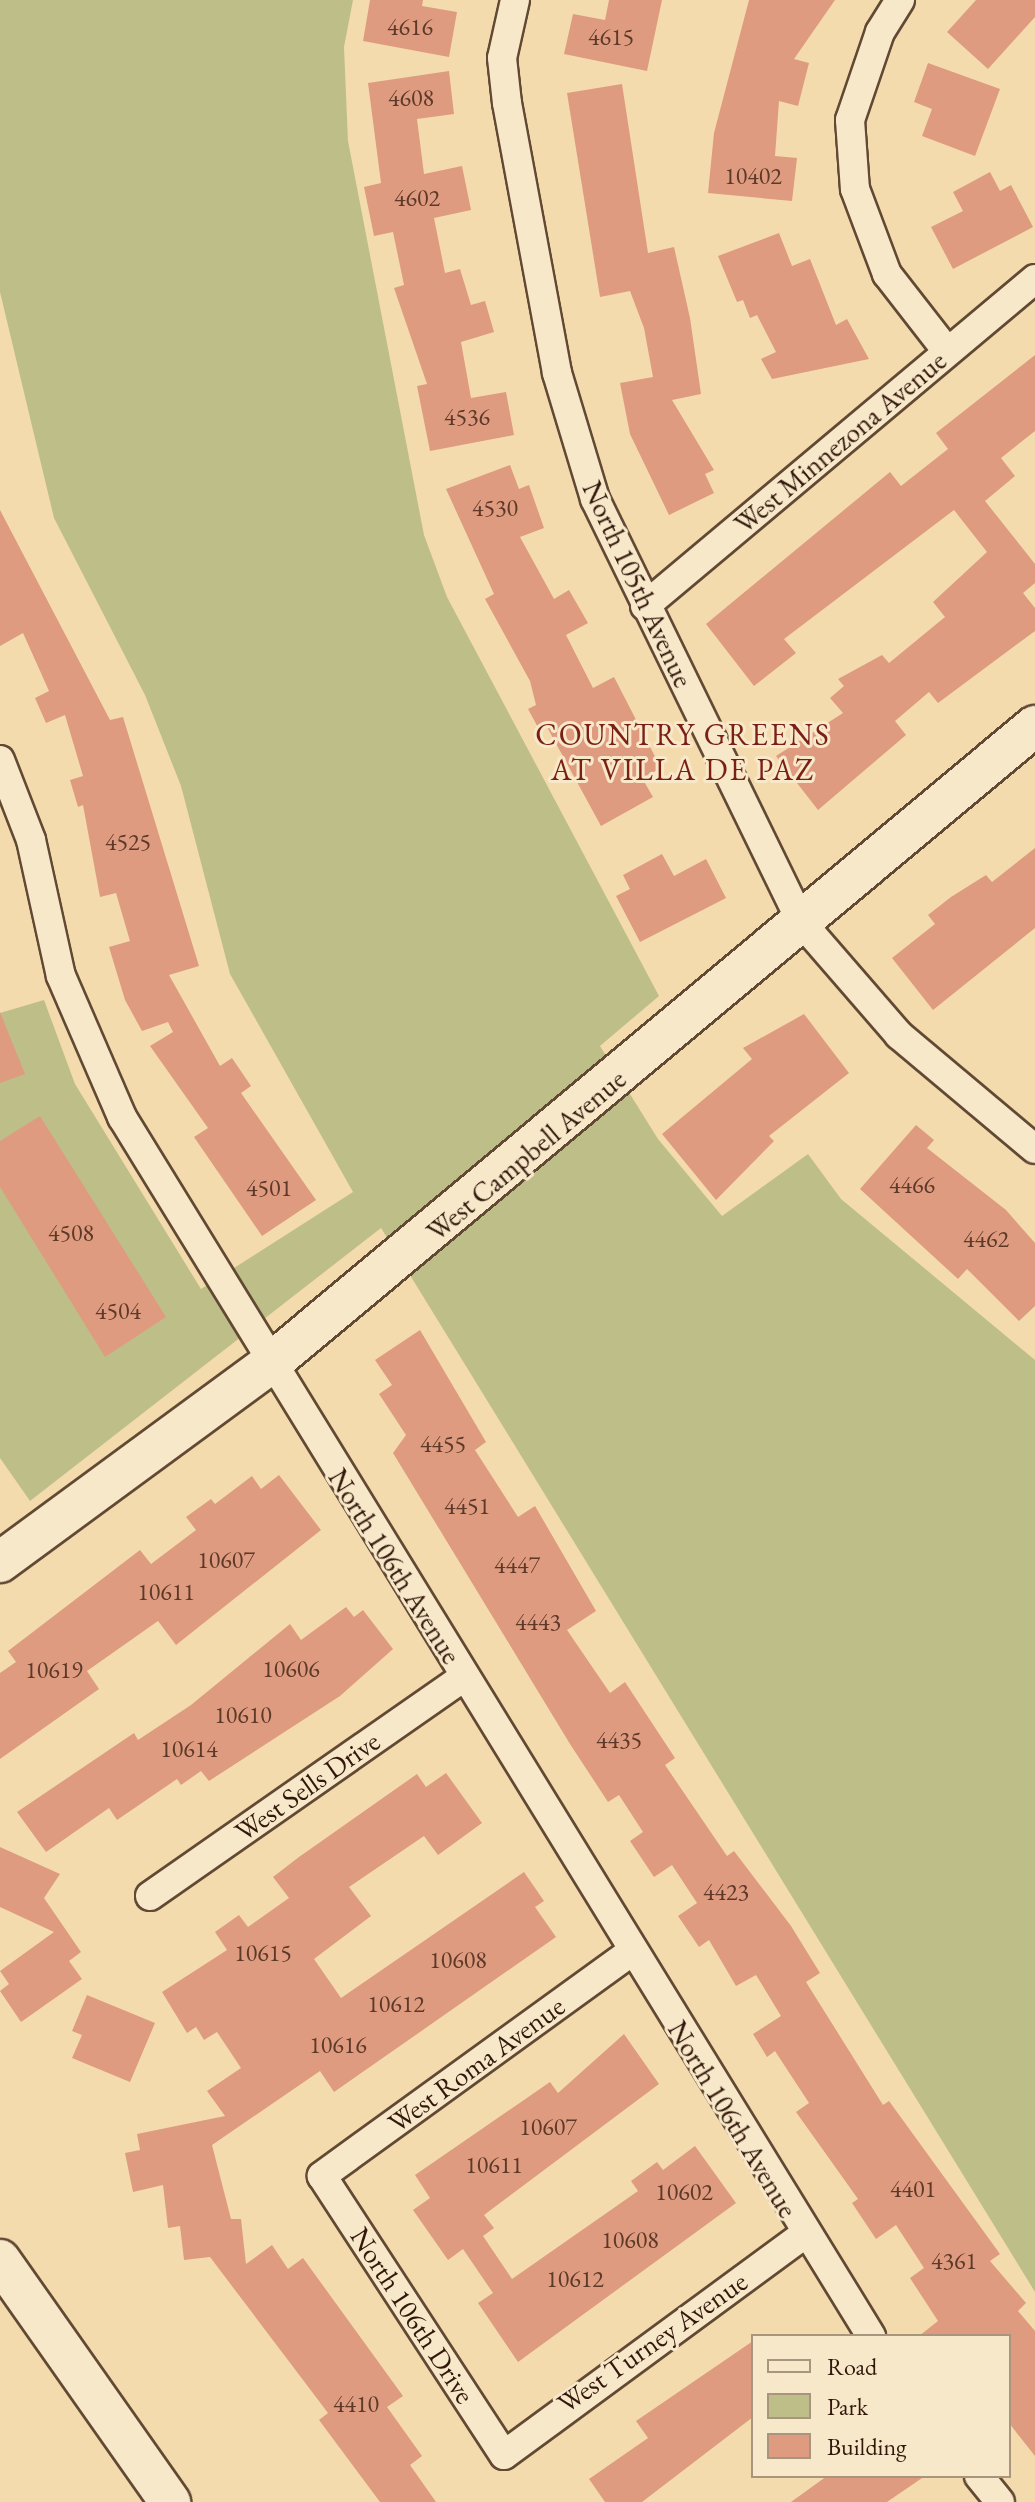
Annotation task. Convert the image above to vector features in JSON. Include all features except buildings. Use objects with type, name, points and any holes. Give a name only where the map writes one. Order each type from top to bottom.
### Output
[{"type":"street","name":"North 105th Avenue","points":[[515,0],[502,58],[557,373],[595,499],[802,923],[899,1035],[1035,1149]]},
{"type":"street","points":[[900,0],[855,97],[855,189],[887,274],[947,351]]},
{"type":"street","name":"West Minnezona Avenue","points":[[645,606],[1035,279]]},
{"type":"street","name":"West Campbell Avenue","points":[[0,1562],[270,1364],[1035,726]]},
{"type":"street","name":"North 106th Avenue","points":[[0,760],[31,840],[61,976],[88,1047],[270,1364],[804,2235],[870,2334]]},
{"type":"street","name":"West Sells Drive","points":[[150,1896],[464,1677]]},
{"type":"street","name":"West Roma Avenue","points":[[322,2176],[631,1952]]},
{"type":"street","name":"North 106th Drive","points":[[322,2176],[504,2455]]},
{"type":"street","name":"West Turney Avenue","points":[[504,2455],[804,2235]]},
{"type":"street","points":[[0,2260],[170,2502]]},
{"type":"green space","points":[[0,0],[353,0],[344,47],[348,141],[424,535],[447,597],[659,996],[600,1046],[658,1139],[722,1216],[808,1154],[841,1199],[1035,1360],[1035,2292],[381,1228],[30,1501],[0,1458],[0,1013],[44,1000],[75,1084],[201,1289],[353,1192],[230,974],[181,786],[145,695],[54,518],[0,292]]},
{"type":"district","name":"COUNTRY GREENS AT VILLA DE PAZ","points":[[683,752]]}]
